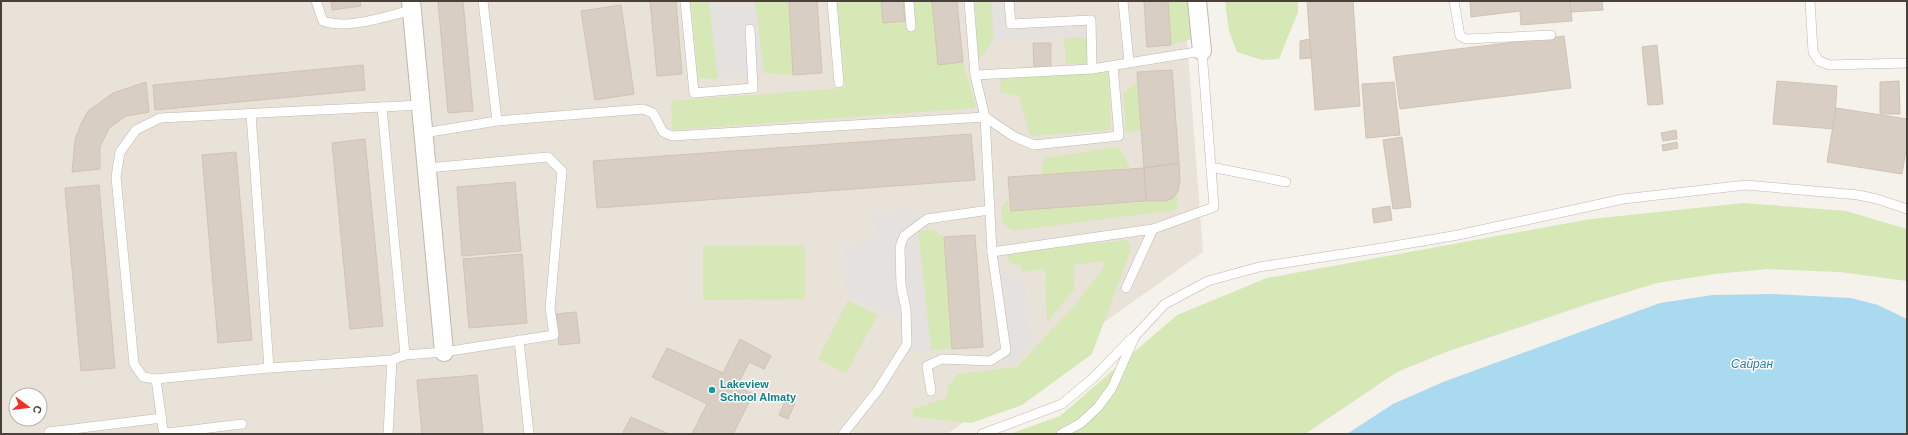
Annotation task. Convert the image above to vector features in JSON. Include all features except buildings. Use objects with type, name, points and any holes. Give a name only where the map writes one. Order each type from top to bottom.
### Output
[{"type":"street","points":[[1197,1],[1202,51]]},
{"type":"street","points":[[412,6],[444,352]]},
{"type":"lane","points":[[316,1],[323,21],[332,24],[352,23],[412,6]]},
{"type":"lane","points":[[484,1],[497,121]]},
{"type":"lane","points":[[685,1],[694,92],[752,88],[750,29]]},
{"type":"lane","points":[[832,1],[839,83]]},
{"type":"lane","points":[[909,1],[911,27]]},
{"type":"lane","points":[[931,391],[926,366],[942,359],[990,361],[1006,351],[992,252],[985,117],[975,75],[969,1]]},
{"type":"lane","points":[[1009,1],[1011,24],[1091,20],[1092,69]]},
{"type":"lane","points":[[1124,1],[1128,62]]},
{"type":"lane","points":[[1454,1],[1458,30],[1460,36],[1466,39],[1551,35]]},
{"type":"lane","points":[[1810,1],[1813,52],[1820,61],[1829,65],[1907,63]]},
{"type":"lane","points":[[975,75],[1092,69],[1202,51],[1214,207],[1153,229],[992,252]]},
{"type":"lane","points":[[424,133],[497,121],[643,109],[653,113],[663,132],[672,136],[985,117],[1013,136],[1034,145],[1119,136],[1113,66]]},
{"type":"lane","points":[[422,105],[160,118],[136,130],[120,152],[116,177],[134,364],[143,377],[156,379],[269,368],[392,360],[405,355],[444,352],[554,335],[550,308],[562,171],[548,157],[427,168]]},
{"type":"lane","points":[[382,107],[405,355]]},
{"type":"lane","points":[[251,114],[269,368]]},
{"type":"lane","points":[[1211,167],[1286,182]]},
{"type":"lane","points":[[982,434],[1062,404],[1093,378],[1165,304],[1214,279],[1259,267],[1382,248],[1458,234],[1623,199],[1746,185],[1858,196],[1877,199],[1907,209]]},
{"type":"lane","points":[[843,434],[878,390],[907,344],[906,310],[901,285],[900,246],[904,236],[927,219],[989,210]]},
{"type":"lane","points":[[1126,288],[1153,229]]},
{"type":"lane","points":[[1061,434],[1081,423],[1098,407],[1112,388],[1135,336]]},
{"type":"lane","points":[[519,340],[529,434]]},
{"type":"lane","points":[[388,434],[392,360]]},
{"type":"lane","points":[[156,379],[164,430],[168,433],[242,424]]},
{"type":"lane","points":[[49,432],[162,418]]},
{"type":"shaded area","points":[[1,1],[1184,1],[1203,252],[947,434],[1,434]]},
{"type":"shaded area","points":[[709,1],[755,1],[764,73],[718,79]]},
{"type":"shaded area","points":[[991,1],[1009,1],[1011,24],[1091,20],[1092,37],[994,40]]},
{"type":"shaded area","points":[[915,208],[931,350],[912,352],[908,323],[847,296],[842,244],[876,240],[873,213]]},
{"type":"shaded area","points":[[995,270],[1024,278],[1032,340],[1023,356],[1012,365],[1007,363]]},
{"type":"green space","points":[[691,1],[709,1],[718,79],[698,78]]},
{"type":"green space","points":[[755,1],[789,1],[793,75],[764,73]]},
{"type":"green space","points":[[837,1],[932,1],[938,64],[963,62],[976,108],[672,130],[671,101],[845,88]]},
{"type":"green space","points":[[975,1],[991,1],[994,39],[978,61]]},
{"type":"green space","points":[[1168,1],[1189,1],[1192,39],[1171,45]]},
{"type":"green space","points":[[1225,1],[1298,1],[1298,12],[1279,59],[1262,60],[1237,52],[1229,31]]},
{"type":"green space","points":[[1092,37],[1092,64],[1066,64],[1064,38]]},
{"type":"green space","points":[[1109,72],[1111,130],[1030,136],[1019,96],[1000,92],[1001,77]]},
{"type":"green space","points":[[1137,82],[1141,130],[1126,132],[1123,93]]},
{"type":"green space","points":[[1119,147],[1130,168],[1041,175],[1044,158]]},
{"type":"green space","points":[[1178,191],[1176,210],[1013,231],[1002,222],[1001,208],[1008,200],[1011,211],[1166,201]]},
{"type":"green space","points":[[1744,203],[1846,211],[1907,229],[1907,281],[1840,272],[1768,269],[1715,274],[1657,283],[1591,303],[1449,351],[1397,372],[1305,434],[1010,434],[1060,416],[1177,315],[1267,278],[1591,219]]},
{"type":"green space","points":[[934,230],[944,237],[952,349],[931,350],[918,231]]},
{"type":"green space","points":[[1126,240],[1130,245],[1129,255],[1092,354],[1022,405],[971,423],[914,417],[912,409],[947,398],[948,387],[957,374],[1017,367],[1075,305],[1104,267],[1103,261],[1074,265],[1075,288],[1047,323],[1045,269],[1022,272],[1021,265],[1013,265],[1008,261],[1007,253]]},
{"type":"green space","points":[[805,245],[805,299],[703,300],[703,246]]},
{"type":"green space","points":[[848,300],[877,315],[846,374],[818,359]]},
{"type":"water","name":"Сайран","points":[[1775,294],[1851,298],[1878,305],[1907,319],[1907,434],[1347,434],[1393,404],[1443,382],[1660,303],[1713,295]]},
{"type":"place","name":"Lakeview School Almaty","points":[[712,390]]}]
